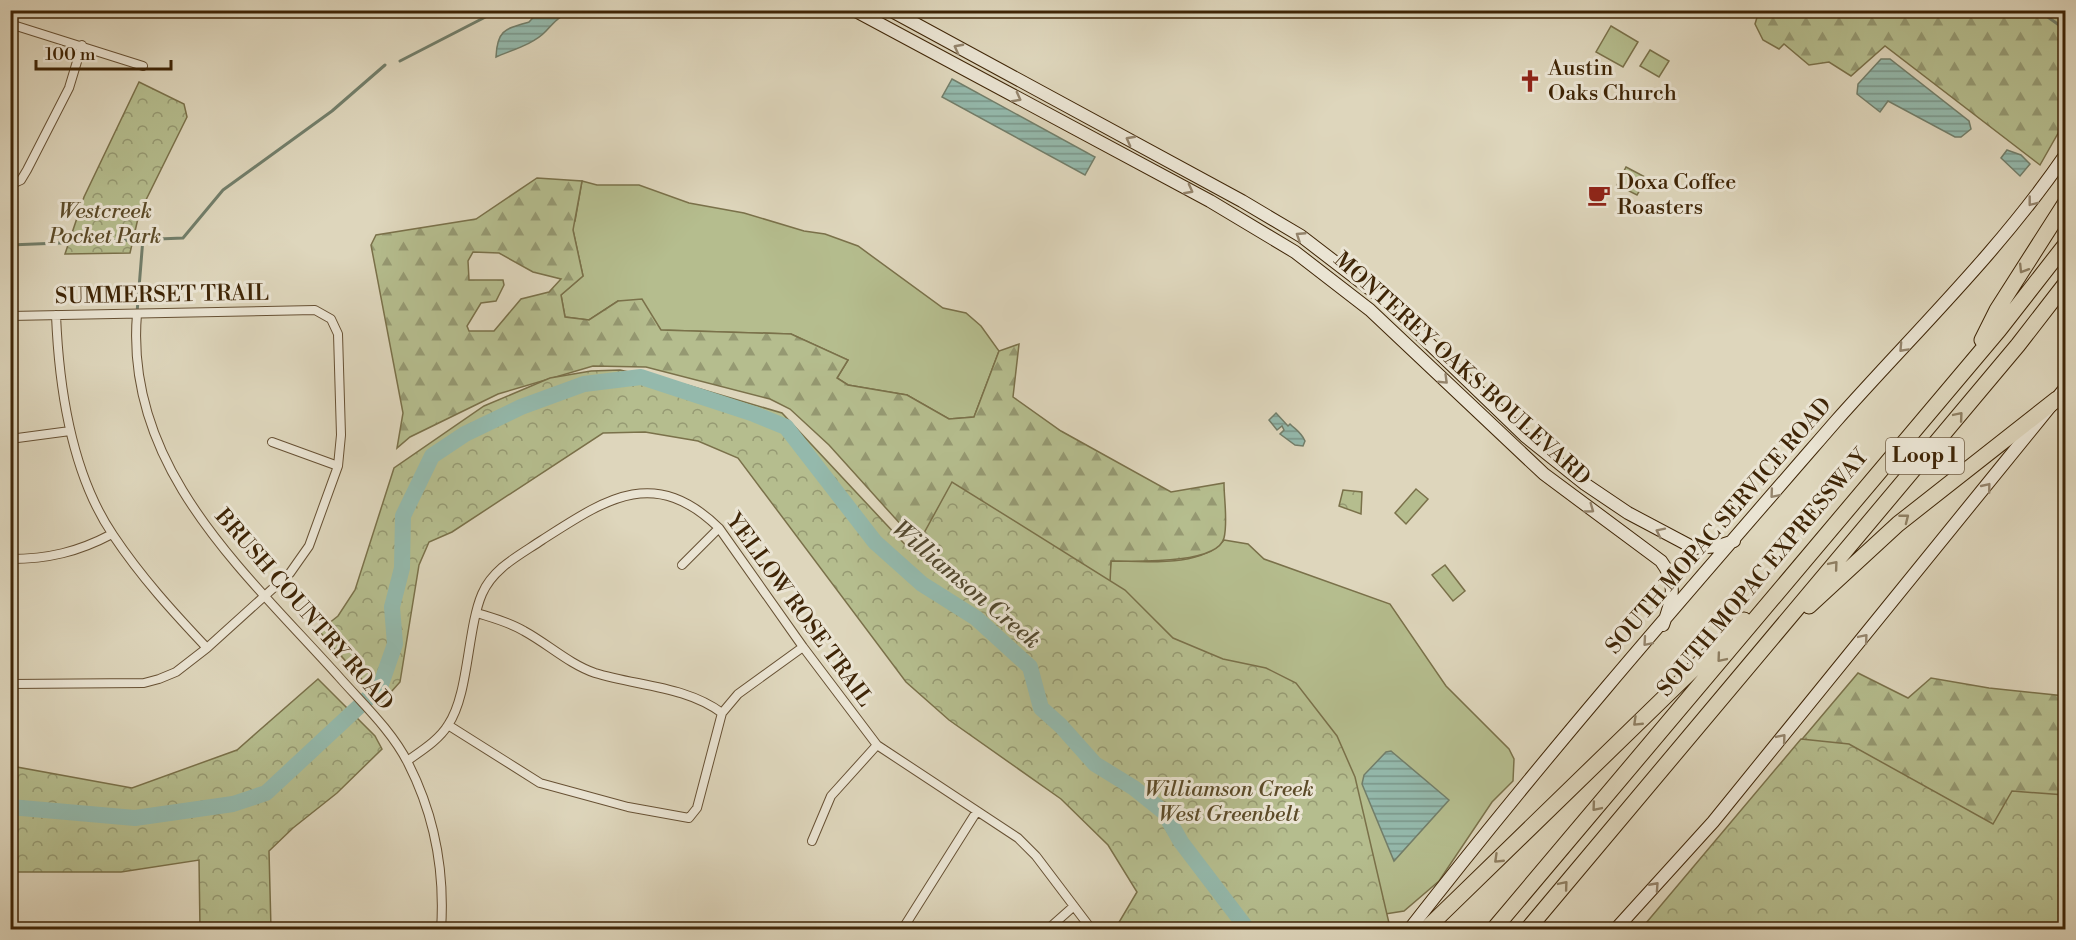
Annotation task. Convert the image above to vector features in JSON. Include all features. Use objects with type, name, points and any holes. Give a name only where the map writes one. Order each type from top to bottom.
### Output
[{"type":"highway","points":[[1972,359],[1997,310],[2066,202]]},
{"type":"highway","name":"SOUTH MOPAC EXPRESSWAY","points":[[1493,930],[1972,359],[1999,330],[2066,244]]},
{"type":"highway","name":"Loop 1","points":[[1527,930],[2018,345],[2066,283]]},
{"type":"highway","points":[[1783,627],[1822,596],[1898,524],[2061,393]]},
{"type":"highway","points":[[1425,930],[1728,633],[1772,597]]},
{"type":"street","name":"MONTEREY OAKS BOULEVARD","points":[[854,10],[1252,225],[1335,280],[1402,339],[1527,459],[1569,494],[1661,561],[1667,569],[1673,587],[1663,625]]},
{"type":"street","name":"MONTEREY OAKS BOULEVARD","points":[[890,10],[1242,201],[1321,249],[1383,299],[1525,436],[1585,484],[1628,513],[1694,548],[1719,546],[1735,540]]},
{"type":"street","points":[[10,24],[143,66]]},
{"type":"street","points":[[10,185],[21,180],[32,160],[69,88],[82,45]]},
{"type":"street","name":"SOUTH MOPAC SERVICE ROAD","points":[[1409,930],[1478,841],[1848,408],[1995,248],[2066,154]]},
{"type":"street","name":"SUMMERSET TRAIL","points":[[10,316],[315,310],[331,319],[338,334],[341,435],[338,466]]},
{"type":"street","name":"BRUSH COUNTRY ROAD","points":[[137,314],[135,332],[141,388],[157,442],[168,468],[208,530],[386,731],[407,761],[427,811],[438,855],[442,884],[441,930]]},
{"type":"street","points":[[56,315],[59,369],[70,431],[88,485],[112,534],[155,593],[207,648]]},
{"type":"street","points":[[1615,930],[1713,822],[2061,393]]},
{"type":"street","points":[[10,439],[35,438],[70,431]]},
{"type":"street","points":[[10,684],[144,682],[176,672],[265,597],[294,568],[309,546],[338,466],[272,442]]},
{"type":"street","name":"YELLOW ROSE TRAIL","points":[[407,761],[448,725],[458,702],[482,593],[504,565],[587,511],[612,499],[645,493],[665,495],[687,502],[719,528],[803,647],[878,745],[1018,837],[1036,856],[1092,930]]},
{"type":"street","points":[[682,565],[719,528]]},
{"type":"street","points":[[10,559],[50,557],[69,553],[112,534]]},
{"type":"street","points":[[477,613],[524,630],[579,667],[689,695],[711,704],[722,712]]},
{"type":"street","points":[[448,725],[540,783],[558,790],[683,819],[689,818],[697,808],[722,712],[738,694],[803,647]]},
{"type":"street","points":[[812,841],[831,796],[878,745]]},
{"type":"street","points":[[902,930],[977,812]]},
{"type":"street","points":[[1047,930],[1074,906]]},
{"type":"green space","points":[[1759,11],[2065,11],[2065,121],[2040,165],[1885,46],[1851,76],[1829,62],[1809,65],[1784,44],[1779,49],[1763,40],[1755,24]]},
{"type":"green space","points":[[1611,26],[1638,42],[1623,67],[1596,52]]},
{"type":"green space","points":[[1650,50],[1669,61],[1659,77],[1640,66]]},
{"type":"green space","name":"Westcreek Pocket Park","points":[[139,82],[184,104],[187,117],[139,214],[130,253],[65,254],[84,197]]},
{"type":"green space","points":[[1626,167],[1647,178],[1637,195],[1617,185]]},
{"type":"green space","points":[[537,178],[582,181],[573,230],[583,276],[561,295],[565,317],[589,320],[618,301],[642,299],[661,330],[791,334],[848,360],[837,378],[848,385],[907,395],[949,419],[974,417],[999,351],[1019,344],[1013,397],[1061,431],[1171,492],[1224,483],[1226,518],[1224,538],[1218,547],[1191,557],[1155,561],[1111,561],[1110,583],[961,558],[903,527],[829,445],[790,409],[770,399],[646,367],[593,366],[498,394],[410,437],[397,448],[403,413],[371,245],[376,235],[476,219]],"holes":[[[473,252],[499,253],[533,272],[561,279],[549,292],[521,299],[494,331],[469,331],[467,326],[481,303],[496,301],[504,285],[503,280],[469,280],[468,261]]]},
{"type":"green space","points":[[582,181],[597,185],[639,185],[689,203],[744,213],[804,231],[825,234],[858,246],[943,308],[966,313],[981,326],[999,351],[974,417],[949,419],[907,395],[848,385],[837,378],[848,360],[791,334],[661,330],[618,301],[589,320],[565,317],[561,295],[583,276],[571,221],[575,221]]},
{"type":"green space","name":"Williamson Creek West Greenbelt","points":[[620,370],[687,385],[782,413],[913,553],[952,482],[1125,590],[1173,638],[1223,659],[1266,668],[1296,683],[1337,736],[1355,777],[1389,923],[1384,930],[1115,929],[1137,892],[1108,845],[1061,799],[949,720],[906,682],[738,458],[698,441],[645,432],[603,433],[452,532],[429,542],[419,565],[400,682],[382,702],[319,631],[338,616],[355,590],[394,468],[484,406],[550,378],[591,371]]},
{"type":"green space","points":[[1416,489],[1428,499],[1406,524],[1395,513]]},
{"type":"green space","points":[[1343,490],[1362,492],[1361,514],[1339,506]]},
{"type":"green space","points":[[1224,540],[1248,544],[1264,559],[1390,604],[1446,686],[1509,749],[1514,759],[1513,781],[1492,802],[1439,881],[1404,911],[1379,915],[1109,583],[1111,561],[1155,562],[1187,559],[1214,549]]},
{"type":"green space","points":[[1445,565],[1465,591],[1453,601],[1432,575]]},
{"type":"green space","points":[[1858,673],[1908,698],[1931,678],[1989,688],[2065,696],[2065,929],[1641,930]]},
{"type":"green space","points":[[318,679],[375,736],[382,749],[337,793],[293,828],[269,851],[271,929],[200,929],[199,860],[121,872],[11,872],[11,766],[132,788],[237,750]]},
{"type":"green space","points":[[1801,739],[1849,744],[1993,824],[2012,791],[2065,795],[2065,929],[1641,929]]},
{"type":"water","points":[[539,11],[572,11],[558,19],[535,40],[496,57],[498,41],[504,32],[529,22]]},
{"type":"water","points":[[1881,59],[1890,59],[1969,121],[1971,129],[1961,137],[1955,137],[1888,101],[1880,112],[1857,94],[1858,84]]},
{"type":"water","points":[[952,79],[1095,157],[1085,175],[942,97]]},
{"type":"water","points":[[2007,150],[2021,155],[2030,164],[2020,176],[2001,158]]},
{"type":"water","points":[[1276,413],[1288,426],[1290,424],[1300,433],[1305,441],[1303,446],[1295,445],[1280,434],[1284,430],[1282,426],[1277,430],[1269,420]]},
{"type":"water","points":[[1391,751],[1449,800],[1394,861],[1362,784],[1364,775],[1386,752]]},
{"type":"waterway","points":[[400,61],[499,10]]},
{"type":"waterway","points":[[2038,10],[2066,30]]},
{"type":"waterway","points":[[10,245],[183,238],[223,190],[332,111],[385,65]]},
{"type":"waterway","points":[[137,313],[143,238]]},
{"type":"waterway","name":"Williamson Creek","points":[[10,807],[135,818],[233,804],[266,793],[380,687],[395,644],[392,607],[402,568],[403,516],[432,456],[465,434],[521,407],[584,384],[641,377],[754,414],[786,427],[875,542],[922,584],[976,618],[1030,667],[1041,708],[1061,726],[1095,764],[1134,788],[1164,812],[1181,842],[1248,930]]},
{"type":"waterway","name":"Williamson Creek","points":[[1770,930],[1785,930]]},
{"type":"place","name":"Austin Oaks Church","points":[[1530,81]]},
{"type":"place","name":"Doxa Coffee Roasters","points":[[1599,195]]}]
